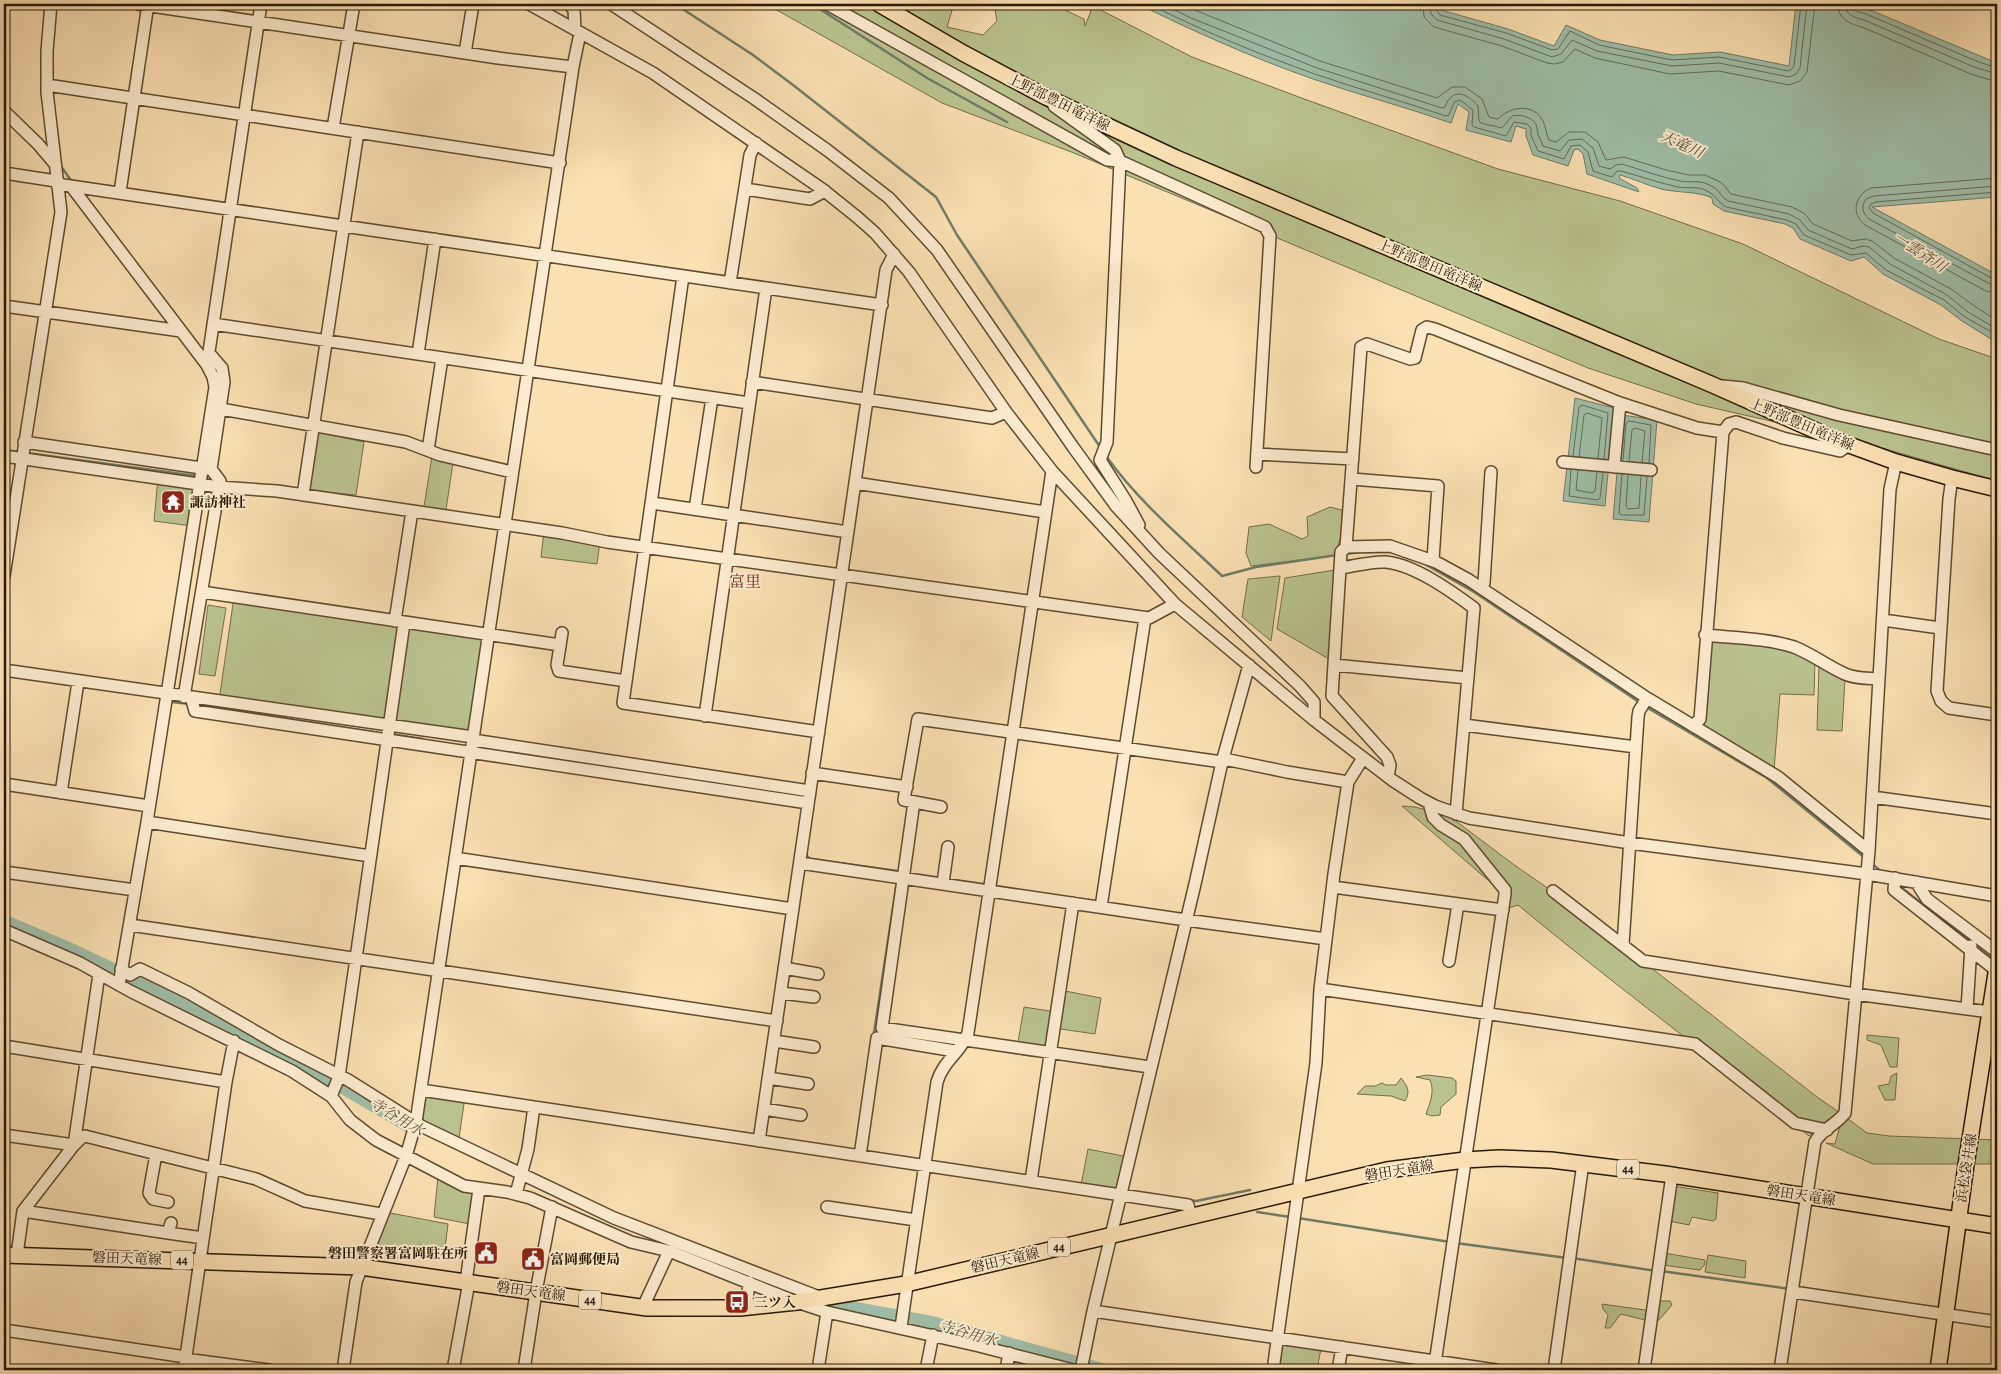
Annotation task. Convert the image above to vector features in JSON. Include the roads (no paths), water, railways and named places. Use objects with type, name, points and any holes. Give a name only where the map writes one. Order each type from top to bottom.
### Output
[{"type":"main road","name":"上野部豊田竜洋線","points":[[879,4],[963,53],[1046,97],[1176,158],[1713,385],[1849,445],[1896,462],[1997,489]]},
{"type":"main road","name":"浜松袋井線","points":[[1938,1370],[1959,1220],[1994,1013],[1997,969]]},
{"type":"main road","name":"磐田天竜線","points":[[10,1255],[361,1267],[643,1307],[740,1308],[797,1302],[906,1284],[1387,1170],[1465,1160],[1506,1158],[1583,1163],[1672,1175],[1997,1226]]},
{"type":"street","points":[[4,576],[61,212],[47,85],[47,51],[51,4]]},
{"type":"street","points":[[120,192],[134,98],[144,4],[198,8],[258,22],[573,67]]},
{"type":"street","points":[[119,984],[204,474],[215,387],[208,359],[261,4]]},
{"type":"street","points":[[334,128],[354,4]]},
{"type":"street","points":[[465,53],[473,4]]},
{"type":"street","points":[[529,4],[652,73],[756,143],[858,216],[909,272],[1006,412],[1052,471],[1175,604],[1314,720],[1388,777],[1429,803],[1456,814],[1507,824],[1630,843],[1895,878],[1997,896]]},
{"type":"street","points":[[343,1370],[356,1282],[381,1214],[406,1156],[416,1122],[527,371],[560,163],[577,31],[574,10],[569,4]]},
{"type":"street","points":[[611,4],[811,138],[889,198],[936,250],[1116,506],[1159,553],[1300,686],[1314,702],[1314,720]]},
{"type":"street","points":[[827,4],[1107,160],[1120,161],[1265,227],[1270,236],[1256,467]]},
{"type":"street","points":[[47,85],[560,163]]},
{"type":"street","points":[[1046,97],[1056,108],[1115,150],[1120,161],[1107,442],[1100,460],[1126,501],[1139,524],[1142,534]]},
{"type":"street","points":[[4,111],[54,162]]},
{"type":"street","points":[[303,495],[328,341],[358,132]]},
{"type":"street","points":[[730,283],[750,155],[756,143]]},
{"type":"street","points":[[4,173],[75,186],[882,306]]},
{"type":"street","points":[[75,186],[181,332],[208,359],[222,368],[224,382],[221,409],[204,474]]},
{"type":"street","points":[[744,189],[810,199],[825,191]]},
{"type":"street","points":[[418,354],[435,239]]},
{"type":"street","points":[[759,1141],[886,270],[894,254]]},
{"type":"street","points":[[683,276],[623,703],[819,732]]},
{"type":"street","points":[[705,716],[726,558],[766,288]]},
{"type":"street","points":[[4,306],[181,332]]},
{"type":"street","points":[[213,324],[749,403]]},
{"type":"street","points":[[1388,777],[1390,765],[1387,757],[1332,696],[1341,552],[1346,547],[1361,348],[1367,344],[1410,360],[1415,358],[1422,330],[1427,327],[1620,403],[1697,428],[1722,432]]},
{"type":"street","points":[[428,450],[442,358]]},
{"type":"street","points":[[752,382],[992,418],[1006,412]]},
{"type":"street","points":[[1713,385],[1743,388],[1839,415],[1997,450]]},
{"type":"street","points":[[695,509],[712,398]]},
{"type":"street","points":[[1614,467],[1620,403]]},
{"type":"street","points":[[221,409],[314,424],[371,437],[406,442],[440,454],[512,472]]},
{"type":"street","points":[[1693,726],[1700,719],[1722,432],[1729,424],[1736,422],[1783,438],[1840,451],[1849,445]]},
{"type":"street","points":[[23,452],[204,474],[217,487],[277,491],[562,533],[607,542],[646,546],[1144,618],[1149,618],[1175,604]]},
{"type":"street","points":[[4,456],[23,452],[204,474],[220,481],[217,487],[188,697],[195,711],[388,733],[473,739],[810,791]]},
{"type":"street","points":[[1257,454],[1353,459]]},
{"type":"street","points":[[1563,462],[1651,470]]},
{"type":"street","points":[[1780,1370],[1815,1142],[1820,1134],[1838,1122],[1845,1113],[1869,851],[1890,489],[1896,462]]},
{"type":"street","points":[[901,1327],[936,1082],[940,1072],[955,1051],[966,1040],[968,1033],[1052,471]]},
{"type":"street","points":[[1481,588],[1484,583],[1491,472]]},
{"type":"street","points":[[1952,478],[1949,499],[1937,691],[1941,701],[1949,708],[1997,715]]},
{"type":"street","points":[[1352,480],[1438,486],[1433,560]]},
{"type":"street","points":[[855,484],[1045,512]]},
{"type":"street","points":[[652,503],[848,532]]},
{"type":"street","points":[[335,1085],[388,733],[412,511]]},
{"type":"street","points":[[1346,547],[1390,546],[1433,560],[1481,588],[1648,698],[1778,777],[1869,851]]},
{"type":"street","points":[[1340,568],[1386,562],[1402,566],[1440,583],[1474,608],[1456,814]]},
{"type":"street","points":[[202,592],[560,645]]},
{"type":"street","points":[[1101,907],[1144,618]]},
{"type":"street","points":[[1883,620],[1940,628]]},
{"type":"street","points":[[562,633],[556,665],[560,671],[626,682]]},
{"type":"street","points":[[1706,635],[1793,647],[1845,674],[1854,677],[1879,678]]},
{"type":"street","points":[[1081,1370],[1093,1311],[1122,1195],[1150,1067],[1222,762],[1249,665]]},
{"type":"street","points":[[1334,665],[1468,678]]},
{"type":"street","points":[[4,670],[188,697]]},
{"type":"street","points":[[61,793],[78,682]]},
{"type":"street","points":[[1622,945],[1639,711],[1648,698]]},
{"type":"street","points":[[941,807],[904,800],[918,719],[1222,762],[1229,760],[1348,782]]},
{"type":"street","points":[[1464,725],[1636,747]]},
{"type":"street","points":[[388,733],[471,752],[808,803]]},
{"type":"street","points":[[1273,1370],[1316,1063],[1320,990],[1348,782],[1363,758]]},
{"type":"street","points":[[812,773],[906,787]]},
{"type":"street","points":[[4,784],[149,806]]},
{"type":"street","points":[[1872,797],[1997,814]]},
{"type":"street","points":[[914,802],[882,1028],[1150,1067]]},
{"type":"street","points":[[1429,803],[1433,817],[1441,825],[1464,840],[1504,890],[1435,1366]]},
{"type":"street","points":[[147,822],[370,856]]},
{"type":"street","points":[[943,884],[948,847]]},
{"type":"street","points":[[455,858],[793,909]]},
{"type":"street","points":[[800,863],[1326,939]]},
{"type":"street","points":[[4,872],[135,890]]},
{"type":"street","points":[[1895,878],[1894,890],[1971,951],[1997,969]]},
{"type":"street","points":[[1916,882],[1927,899],[1997,952]]},
{"type":"street","points":[[1333,887],[1502,910]]},
{"type":"street","points":[[1553,891],[1643,962],[1994,1013]]},
{"type":"street","points":[[1031,1181],[1073,903]]},
{"type":"street","points":[[1449,961],[1458,904]]},
{"type":"street","points":[[130,925],[776,1021]]},
{"type":"street","points":[[4,930],[80,963],[292,1071],[335,1085],[348,1080],[420,1126],[614,1218],[820,1298]]},
{"type":"street","points":[[1967,1009],[1972,933]]},
{"type":"street","points":[[784,968],[818,974]]},
{"type":"street","points":[[121,969],[130,975],[140,969],[189,993],[335,1085],[357,1126],[376,1140],[464,1186],[516,1194],[552,1207],[631,1242],[669,1251],[827,1312],[901,1327],[1073,1370]]},
{"type":"street","points":[[74,1145],[100,974]]},
{"type":"street","points":[[1320,990],[1695,1044],[1796,1123],[1827,1130]]},
{"type":"street","points":[[780,993],[814,997]]},
{"type":"street","points":[[860,1156],[877,1038],[955,1051]]},
{"type":"street","points":[[185,1362],[226,1082],[234,1041]]},
{"type":"street","points":[[774,1041],[814,1047]]},
{"type":"street","points":[[4,1046],[226,1082]]},
{"type":"street","points":[[768,1078],[808,1084]]},
{"type":"street","points":[[421,1090],[1188,1205],[1191,1216]]},
{"type":"street","points":[[516,1194],[528,1149],[534,1107]]},
{"type":"street","points":[[764,1109],[801,1115]]},
{"type":"street","points":[[4,1135],[74,1145]]},
{"type":"street","points":[[10,1255],[23,1211],[74,1145],[80,1138],[86,1136],[256,1179],[305,1201],[381,1214]]},
{"type":"street","points":[[156,1154],[149,1193],[153,1199],[168,1202]]},
{"type":"street","points":[[1554,1370],[1583,1163]]},
{"type":"street","points":[[1644,1370],[1672,1175]]},
{"type":"street","points":[[453,1370],[468,1282],[479,1189]]},
{"type":"street","points":[[524,1370],[552,1207]]},
{"type":"street","points":[[827,1207],[916,1220]]},
{"type":"street","points":[[23,1211],[169,1228],[204,1238]]},
{"type":"street","points":[[643,1307],[669,1251]]},
{"type":"street","points":[[740,1308],[747,1301],[748,1282]]},
{"type":"street","points":[[1793,1292],[1997,1322]]},
{"type":"street","points":[[1093,1311],[1342,1347],[1435,1366],[1496,1370]]},
{"type":"street","points":[[818,1370],[827,1312]]},
{"type":"street","points":[[4,1330],[185,1362],[269,1370]]},
{"type":"street","points":[[926,1370],[933,1335]]},
{"type":"street","points":[[1338,1370],[1342,1347]]},
{"type":"street","points":[[1006,1370],[1009,1353]]},
{"type":"water","points":[[1138,4],[1442,4],[1441,10],[1508,29],[1554,46],[1566,25],[1600,40],[1673,55],[1720,52],[1789,66],[1796,4],[1848,4],[1868,9],[1997,63],[1997,197],[1872,207],[1997,275],[1997,341],[1962,321],[1941,305],[1883,274],[1864,257],[1851,261],[1800,239],[1793,228],[1785,224],[1724,211],[1713,204],[1712,198],[1694,193],[1661,189],[1620,175],[1619,178],[1637,188],[1639,192],[1587,174],[1583,154],[1578,149],[1574,150],[1568,166],[1533,155],[1526,136],[1526,129],[1516,126],[1511,142],[1466,130],[1469,112],[1458,104],[1451,123],[1291,71],[1224,44]]},
{"type":"water","points":[[1575,398],[1614,408],[1605,506],[1563,501]]},
{"type":"water","points":[[1622,415],[1657,420],[1649,522],[1613,519]]},
{"type":"waterway","points":[[675,4],[753,55],[936,197],[957,235],[1100,447]]},
{"type":"waterway","points":[[812,4],[927,78],[1007,122]]},
{"type":"waterway","points":[[60,165],[73,183]]},
{"type":"waterway","points":[[4,450],[19,452]]},
{"type":"waterway","points":[[27,453],[197,476]]},
{"type":"waterway","points":[[1106,456],[1146,504],[1222,576],[1256,567],[1337,555]]},
{"type":"waterway","points":[[1345,554],[1392,552]]},
{"type":"waterway","points":[[1423,563],[1474,592],[1639,702]]},
{"type":"waterway","points":[[173,691],[188,595]]},
{"type":"waterway","points":[[172,696],[172,702],[190,704]]},
{"type":"waterway","points":[[198,705],[385,734]]},
{"type":"waterway","points":[[1646,707],[1767,778],[1865,858]]},
{"type":"waterway","points":[[391,734],[423,739]]},
{"type":"waterway","points":[[594,765],[806,796]]},
{"type":"waterway","points":[[805,854],[810,859],[897,871],[897,875]]},
{"type":"waterway","points":[[1871,863],[1882,872]]},
{"type":"waterway","points":[[876,1034],[874,1033],[897,881]]},
{"type":"waterway","points":[[1898,885],[1971,942]]},
{"type":"waterway","name":"寺谷用水","points":[[4,922],[135,981],[342,1086],[416,1129]]},
{"type":"waterway","points":[[1975,945],[1996,962]]},
{"type":"waterway","points":[[931,1041],[950,1044]]},
{"type":"waterway","points":[[983,1048],[1034,1056]]},
{"type":"waterway","points":[[1102,1066],[1146,1072]]},
{"type":"waterway","points":[[1187,1200],[1196,1201],[1250,1190]]},
{"type":"waterway","points":[[1257,1212],[1290,1217]]},
{"type":"waterway","points":[[1298,1218],[1450,1242]]},
{"type":"waterway","points":[[1456,1243],[1567,1258]]},
{"type":"waterway","points":[[1572,1258],[1656,1271]]},
{"type":"waterway","points":[[1661,1271],[1790,1289]]},
{"type":"waterway","name":"寺谷用水","points":[[833,1305],[930,1323],[1100,1370]]},
{"type":"place","name":"諏訪神社","points":[[173,502]]},
{"type":"place","name":"磐田警察署富岡駐在所","points":[[486,1253]]},
{"type":"place","name":"富岡郵便局","points":[[533,1259]]},
{"type":"place","name":"三ツ入","points":[[737,1302]]},
{"type":"district","name":"富里","points":[[745,581]]},
{"type":"water label","name":"天竜川","points":[[1682,144]]},
{"type":"water label","name":"一雲斉川","points":[[1920,252]]}]
